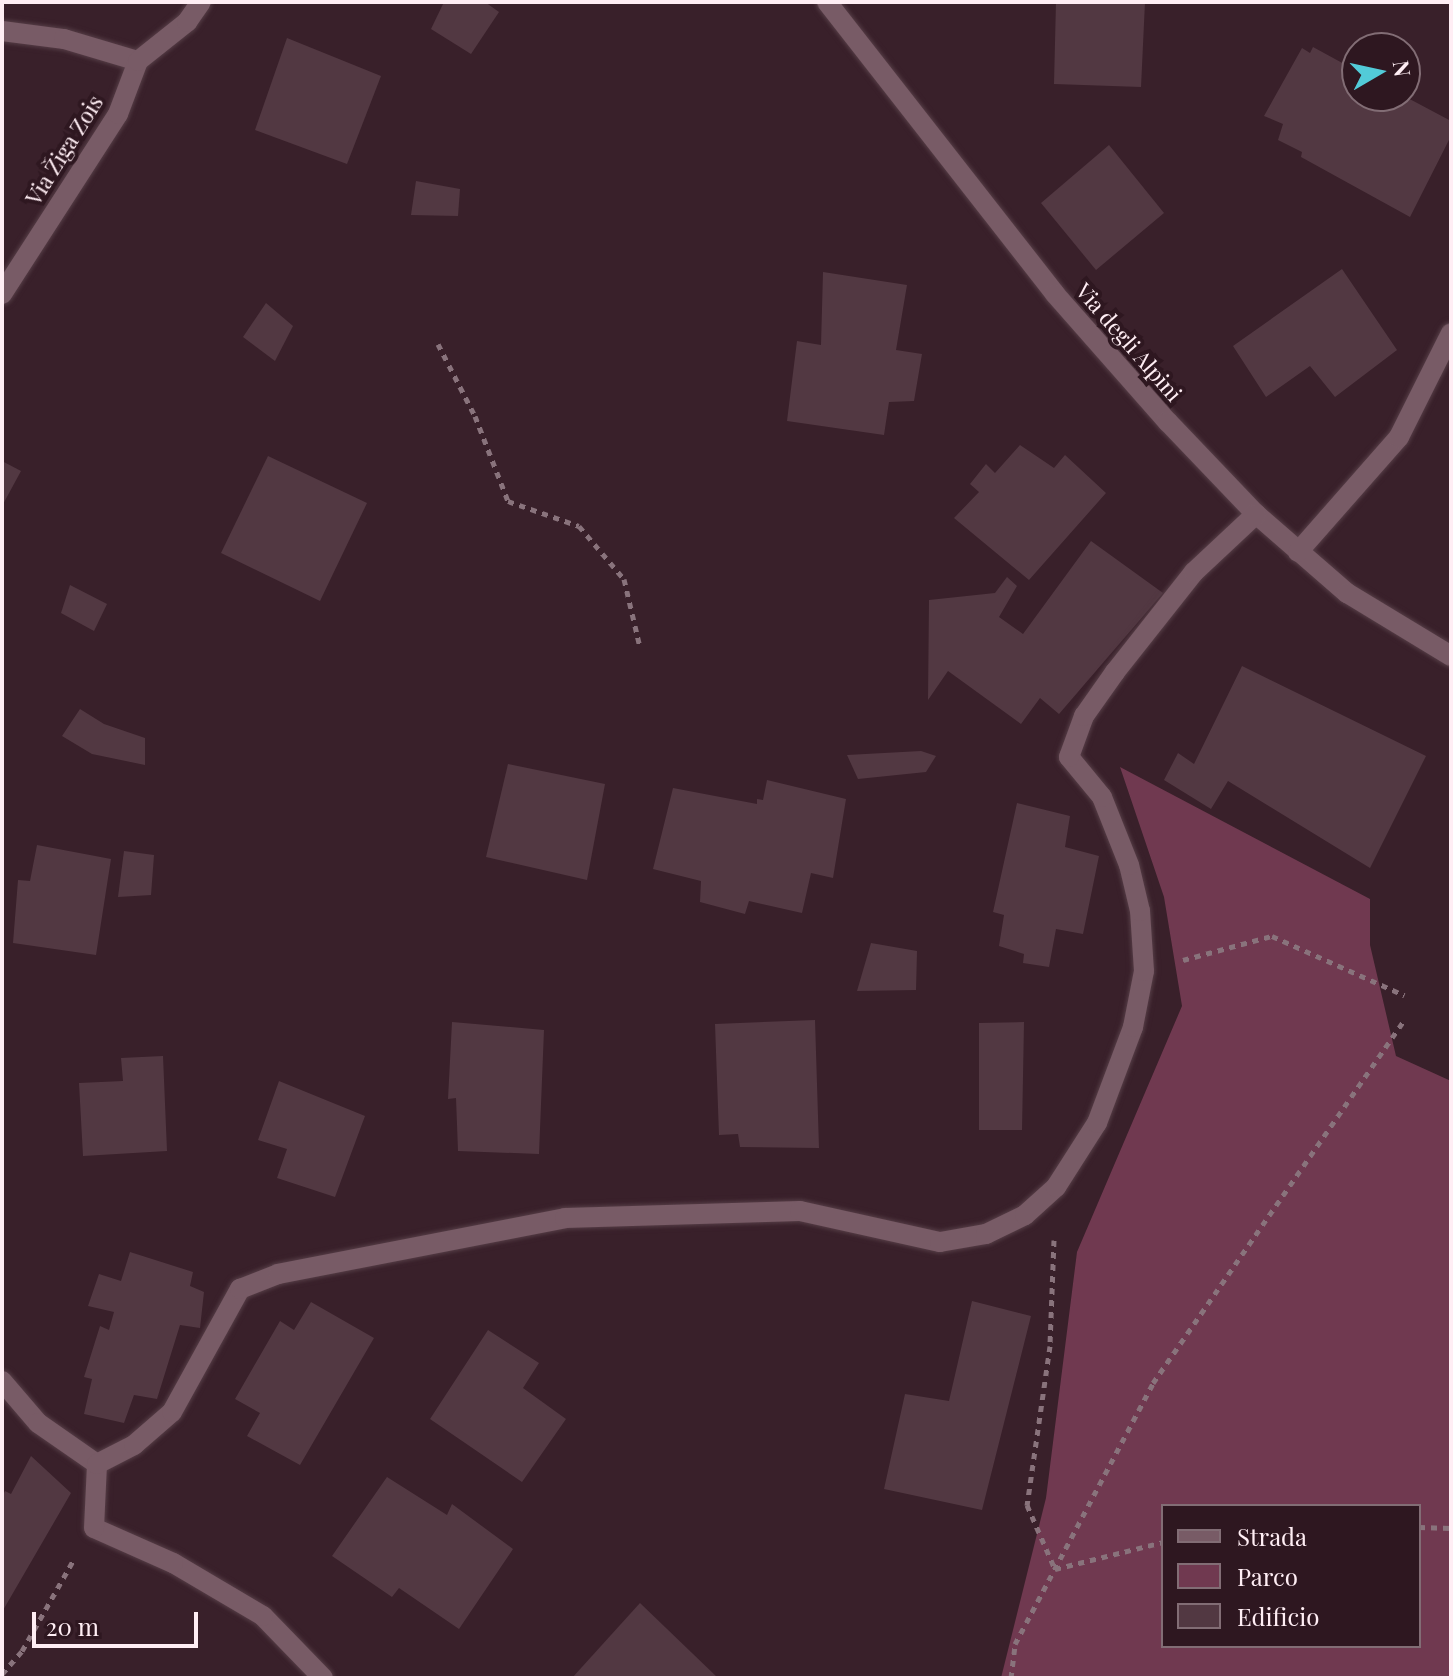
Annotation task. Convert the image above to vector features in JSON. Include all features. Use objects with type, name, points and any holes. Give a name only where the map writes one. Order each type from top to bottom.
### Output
[{"type":"street","points":[[2,31],[64,39],[138,61],[187,22],[201,2]]},
{"type":"street","name":"Via degli Alpini","points":[[827,2],[1055,294],[1256,514],[1347,593],[1451,656]]},
{"type":"street","name":"Via Žiga Zois","points":[[2,294],[118,114],[138,61]]},
{"type":"street","points":[[1298,552],[1399,437],[1451,333]]},
{"type":"street","points":[[97,1464],[134,1445],[172,1412],[240,1289],[278,1274],[565,1218],[644,1212],[800,1211],[940,1242],[986,1234],[1025,1215],[1056,1187],[1097,1123],[1114,1085],[1133,1027],[1144,971],[1140,911],[1129,865],[1102,797],[1069,757],[1084,716],[1115,672],[1194,572],[1256,514]]},
{"type":"street","points":[[2,1381],[38,1423],[97,1464]]},
{"type":"street","points":[[97,1464],[94,1528],[173,1563],[263,1616],[323,1678]]},
{"type":"path","points":[[438,344],[475,416],[508,501],[579,526],[624,579],[640,647]]},
{"type":"path","points":[[1144,971],[1272,936],[1404,995]]},
{"type":"path","points":[[1011,1678],[1015,1644],[1153,1383],[1404,1021]]},
{"type":"path","points":[[1055,1569],[1027,1505],[1050,1346],[1056,1187]]},
{"type":"path","points":[[1421,1527],[1451,1528]]},
{"type":"path","points":[[2,1674],[22,1651],[94,1528]]},
{"type":"path","points":[[1055,1569],[1161,1542]]},
{"type":"green space","points":[[1120,767],[1370,899],[1370,945],[1396,1056],[1451,1081],[1451,1678],[1001,1678],[1046,1498],[1077,1252],[1182,1006],[1164,897]]},
{"type":"building","points":[[444,2],[485,2],[499,12],[471,54],[431,29]]},
{"type":"building","points":[[1056,2],[1145,2],[1141,87],[1054,84]]},
{"type":"building","points":[[287,38],[381,76],[347,164],[255,130]]},
{"type":"building","points":[[1313,47],[1341,62],[1341,112],[1421,112],[1421,105],[1451,121],[1451,136],[1410,217],[1301,157],[1302,152],[1278,140],[1283,124],[1264,116],[1302,48],[1310,53]]},
{"type":"building","points":[[1109,145],[1164,213],[1096,270],[1041,203]]},
{"type":"building","points":[[416,181],[460,189],[458,216],[411,215]]},
{"type":"building","points":[[1342,269],[1397,350],[1335,397],[1310,366],[1266,397],[1233,346]]},
{"type":"building","points":[[823,272],[907,285],[896,350],[922,354],[914,401],[889,402],[884,435],[787,421],[797,341],[821,345]]},
{"type":"building","points":[[266,303],[293,326],[275,361],[243,337]]},
{"type":"building","points":[[1020,445],[1054,468],[1065,455],[1106,493],[1029,580],[954,518],[979,492],[970,484],[986,464],[995,473]]},
{"type":"building","points":[[268,456],[367,503],[320,601],[221,553]]},
{"type":"building","points":[[2,461],[21,471],[2,506]]},
{"type":"building","points":[[1091,541],[1163,593],[1059,714],[1040,698],[1021,724],[948,671],[928,700],[929,600],[995,593],[1007,577],[1017,586],[999,617],[1023,634]]},
{"type":"building","points":[[70,585],[107,604],[94,631],[61,613]]},
{"type":"building","points":[[1242,666],[1426,756],[1370,868],[1228,781],[1211,809],[1164,780],[1178,753],[1194,764]]},
{"type":"building","points":[[80,709],[104,724],[145,738],[145,765],[92,754],[62,736]]},
{"type":"building","points":[[921,751],[936,756],[926,772],[858,779],[847,755]]},
{"type":"building","points":[[508,764],[605,784],[587,880],[486,857]]},
{"type":"building","points":[[767,780],[846,799],[833,878],[811,873],[802,913],[749,901],[745,914],[700,902],[701,881],[653,869],[673,788],[757,804],[757,799],[763,800]]},
{"type":"building","points":[[1017,803],[1070,816],[1065,847],[1099,856],[1083,934],[1056,929],[1049,967],[1023,963],[1024,954],[999,946],[1004,915],[993,912]]},
{"type":"building","points":[[37,845],[111,859],[96,955],[13,943],[18,880],[30,881]]},
{"type":"building","points":[[124,851],[154,855],[151,895],[118,897]]},
{"type":"building","points":[[871,943],[917,951],[916,990],[857,991]]},
{"type":"building","points":[[815,1020],[819,1148],[740,1147],[738,1134],[719,1135],[715,1024]]},
{"type":"building","points":[[452,1022],[544,1030],[539,1154],[458,1151],[456,1098],[448,1099]]},
{"type":"building","points":[[1024,1022],[1022,1130],[979,1130],[979,1023]]},
{"type":"building","points":[[163,1056],[167,1151],[83,1156],[79,1083],[123,1081],[121,1058]]},
{"type":"building","points":[[279,1081],[365,1116],[335,1197],[277,1178],[287,1149],[258,1140]]},
{"type":"building","points":[[130,1252],[193,1272],[190,1286],[204,1292],[200,1328],[180,1325],[157,1399],[134,1395],[124,1423],[84,1414],[92,1379],[84,1377],[100,1326],[109,1330],[114,1312],[88,1306],[99,1274],[121,1281]]},
{"type":"building","points":[[972,1301],[1031,1316],[982,1510],[884,1489],[905,1394],[949,1401]]},
{"type":"building","points":[[311,1302],[374,1338],[300,1465],[247,1436],[260,1413],[235,1399],[280,1321],[294,1330]]},
{"type":"building","points":[[488,1330],[539,1363],[523,1388],[566,1419],[522,1482],[430,1419]]},
{"type":"building","points":[[31,1456],[71,1493],[2,1612],[2,1497],[5,1491],[11,1494]]},
{"type":"building","points":[[387,1477],[447,1515],[452,1504],[513,1549],[459,1629],[399,1588],[392,1597],[332,1556]]},
{"type":"building","points":[[640,1603],[718,1678],[572,1678]]}]
